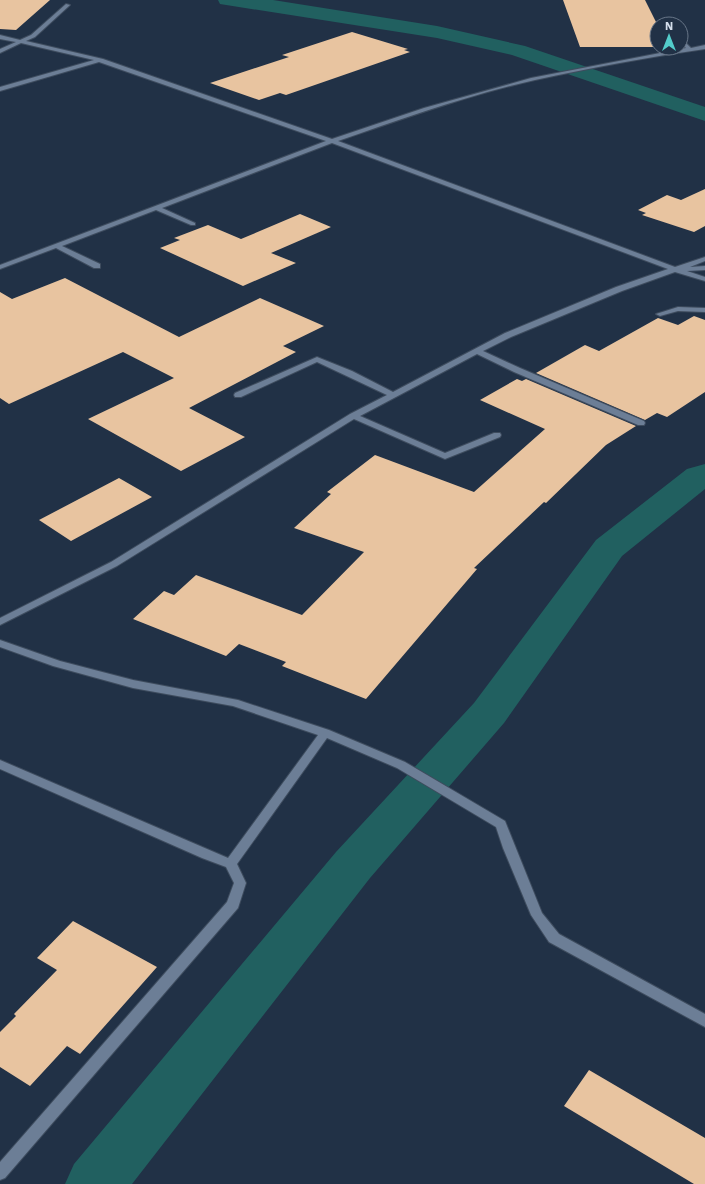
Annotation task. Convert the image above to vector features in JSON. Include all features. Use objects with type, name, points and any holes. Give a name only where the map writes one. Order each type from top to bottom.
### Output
[{"type":"street","points":[[0,51],[33,36],[68,5]]},
{"type":"street","points":[[0,37],[23,41],[100,60],[332,141],[676,270],[705,279]]},
{"type":"street","points":[[0,268],[332,141],[461,98],[511,84],[567,72],[705,47]]},
{"type":"street","points":[[0,90],[100,60]]},
{"type":"street","points":[[156,208],[193,224]]},
{"type":"street","points":[[57,246],[97,266]]},
{"type":"street","points":[[0,622],[114,564],[354,416],[477,351],[508,335],[612,292],[676,270],[705,258]]},
{"type":"street","points":[[676,270],[705,268]]},
{"type":"street","points":[[660,314],[678,309],[705,310]]},
{"type":"street","points":[[477,351],[517,370],[641,423]]},
{"type":"street","points":[[238,395],[317,359],[350,373],[394,395]]},
{"type":"street","points":[[354,416],[445,456],[497,434]]},
{"type":"street","points":[[0,643],[57,664],[133,684],[234,703],[325,734],[401,765],[501,824],[509,848],[537,914],[554,938],[705,1021]]},
{"type":"street","points":[[231,864],[325,734]]},
{"type":"street","points":[[0,764],[206,855],[231,864],[240,883],[233,904],[0,1173]]},
{"type":"building","points":[[0,0],[50,0],[16,30],[0,29]]},
{"type":"building","points":[[563,0],[645,0],[653,16],[649,16],[649,47],[580,47]]},
{"type":"building","points":[[352,32],[408,49],[404,50],[410,52],[286,95],[280,93],[259,100],[210,83],[289,57],[282,55]]},
{"type":"building","points":[[705,189],[705,226],[694,232],[642,215],[646,213],[638,210],[667,195],[681,200]]},
{"type":"building","points":[[300,214],[331,227],[271,253],[296,263],[243,286],[160,248],[180,240],[174,238],[208,225],[241,239]]},
{"type":"building","points":[[65,278],[179,337],[260,298],[324,326],[283,346],[296,352],[189,408],[245,437],[181,471],[88,419],[174,378],[123,352],[9,404],[0,398],[0,292],[12,299]]},
{"type":"building","points":[[694,316],[705,320],[705,392],[667,417],[657,413],[645,420],[536,373],[585,345],[599,351],[658,318],[678,325]]},
{"type":"building","points":[[517,379],[522,381],[526,379],[636,426],[606,445],[546,503],[544,502],[474,568],[477,569],[366,699],[282,666],[286,662],[239,644],[226,656],[133,619],[164,591],[174,595],[196,575],[302,615],[364,552],[294,528],[331,494],[327,492],[375,455],[474,492],[545,429],[480,400]]},
{"type":"building","points":[[119,478],[152,497],[71,541],[39,520]]},
{"type":"building","points":[[73,921],[157,967],[80,1054],[67,1046],[30,1086],[0,1067],[0,1032],[16,1016],[14,1014],[57,970],[37,958]]},
{"type":"building","points":[[589,1070],[705,1138],[705,1184],[694,1184],[564,1106]]},
{"type":"waterway","points":[[227,0],[263,4],[437,32],[518,50],[705,114]]},
{"type":"waterway","points":[[95,1184],[353,865],[489,713],[609,548],[699,476],[705,474]]}]
